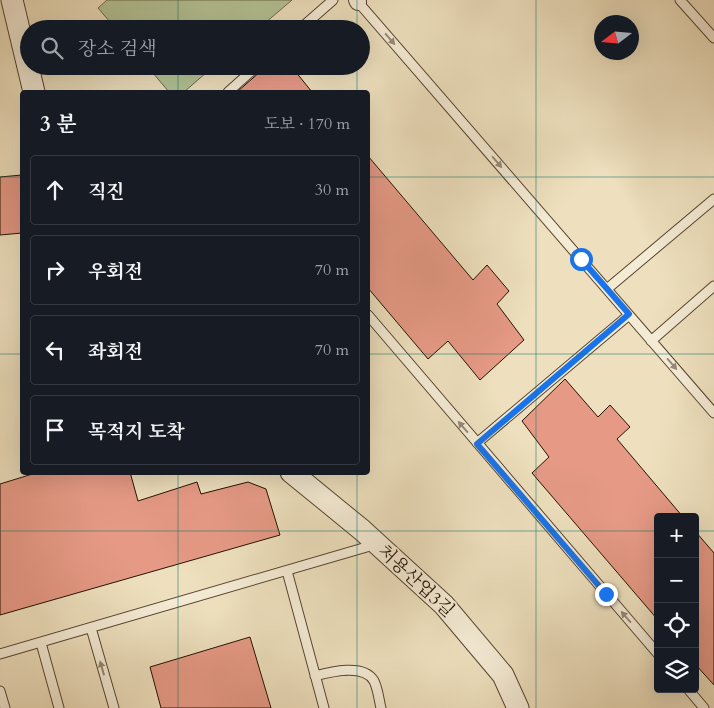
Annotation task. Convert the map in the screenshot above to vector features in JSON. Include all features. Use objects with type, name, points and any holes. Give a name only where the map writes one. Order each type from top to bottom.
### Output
[{"type":"street","points":[[12,0],[20,33]]},
{"type":"street","points":[[30,75],[34,90]]},
{"type":"street","name":"처용산업3길","points":[[295,475],[377,544],[444,605],[503,675],[518,708]]},
{"type":"lane","points":[[310,20],[333,0]]},
{"type":"lane","points":[[680,0],[714,38]]},
{"type":"lane","points":[[359,1],[714,413]]},
{"type":"lane","points":[[230,90],[247,75]]},
{"type":"lane","points":[[607,290],[714,199]]},
{"type":"lane","points":[[651,341],[714,286]]},
{"type":"lane","points":[[477,444],[629,314]]},
{"type":"lane","points":[[370,318],[654,649]]},
{"type":"lane","points":[[0,654],[377,544]]},
{"type":"lane","points":[[287,571],[324,708]]},
{"type":"lane","points":[[91,628],[114,708]]},
{"type":"lane","points":[[41,643],[59,708]]},
{"type":"lane","points":[[315,676],[351,670],[370,676],[374,682],[381,708]]},
{"type":"lane","points":[[0,691],[5,708]]},
{"type":"lane","points":[[691,693],[704,708]]},
{"type":"green space","points":[[107,0],[292,0],[269,20],[108,20],[98,8]]},
{"type":"green space","points":[[155,75],[204,75],[186,90],[167,90]]},
{"type":"building","points":[[256,75],[298,75],[310,90],[239,90]]},
{"type":"building","points":[[370,158],[473,280],[487,265],[509,291],[497,304],[524,340],[480,380],[448,341],[428,359],[370,290]]},
{"type":"building","points":[[20,175],[20,233],[0,235],[0,177]]},
{"type":"building","points":[[565,379],[598,417],[610,405],[630,427],[617,439],[680,513],[654,513],[654,615],[532,473],[549,457],[522,421]]},
{"type":"building","points":[[29,475],[131,475],[138,501],[197,482],[201,494],[248,482],[266,489],[280,535],[0,615],[0,484]]},
{"type":"building","points":[[699,536],[714,553],[714,685],[699,668]]},
{"type":"building","points":[[250,637],[271,708],[161,708],[150,667]]},
{"type":"route","points":[[581,259],[629,314],[477,444],[606,594]]}]
